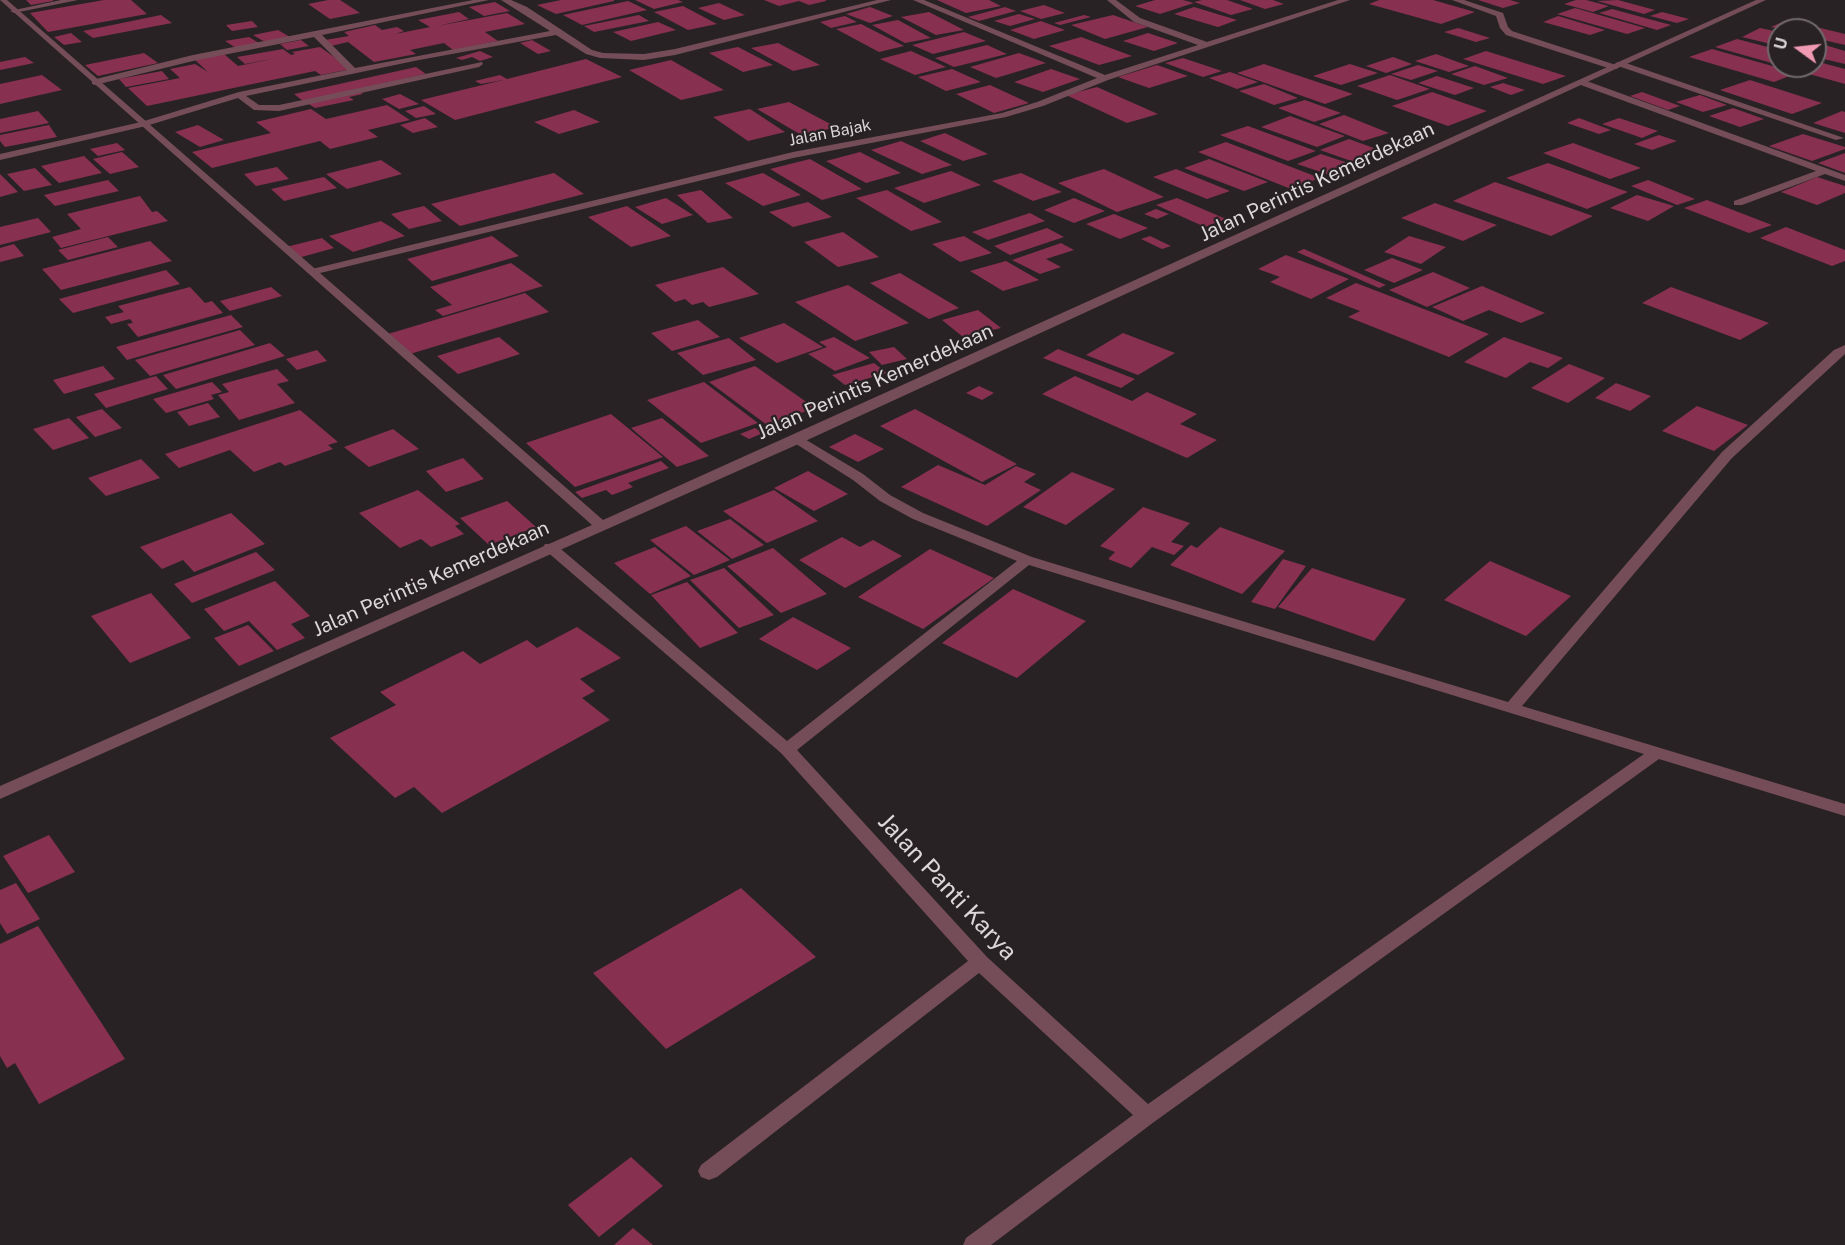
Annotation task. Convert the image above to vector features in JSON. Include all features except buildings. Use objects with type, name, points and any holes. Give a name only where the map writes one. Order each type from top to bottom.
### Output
[{"type":"street","points":[[2,0],[600,525]]},
{"type":"street","points":[[14,11],[74,0]]},
{"type":"street","points":[[95,82],[193,58],[485,0]]},
{"type":"street","points":[[505,0],[524,9],[589,52],[603,56],[645,57],[675,52],[887,0]]},
{"type":"street","points":[[917,0],[1105,78]]},
{"type":"street","points":[[1111,0],[1137,20],[1206,45]]},
{"type":"street","name":"Jalan Bajak","points":[[312,272],[793,155],[1003,115],[1040,104],[1105,78],[1341,0]]},
{"type":"street","points":[[1456,0],[1500,15],[1504,28],[1509,33],[1617,65],[1839,138]]},
{"type":"street","name":"Jalan Perintis Kemerdekaan","points":[[0,793],[550,547],[798,439],[1762,0]]},
{"type":"street","points":[[0,157],[143,124],[239,95],[352,70],[557,32]]},
{"type":"street","points":[[316,34],[352,70]]},
{"type":"street","points":[[419,57],[438,73]]},
{"type":"street","points":[[239,95],[257,108],[279,108],[479,64]]},
{"type":"street","points":[[1581,82],[1845,178]]},
{"type":"street","points":[[1738,204],[1824,171]]},
{"type":"street","points":[[1511,708],[1727,455],[1845,349]]},
{"type":"street","points":[[798,439],[858,477],[885,498],[918,516],[1027,560],[1655,754],[1845,810]]},
{"type":"street","name":"Jalan Panti Karya","points":[[550,547],[787,749],[980,962],[1147,1116]]},
{"type":"street","points":[[787,749],[1027,560]]},
{"type":"street","points":[[974,1245],[1147,1116],[1655,754]]},
{"type":"street","points":[[709,1171],[980,962]]}]
